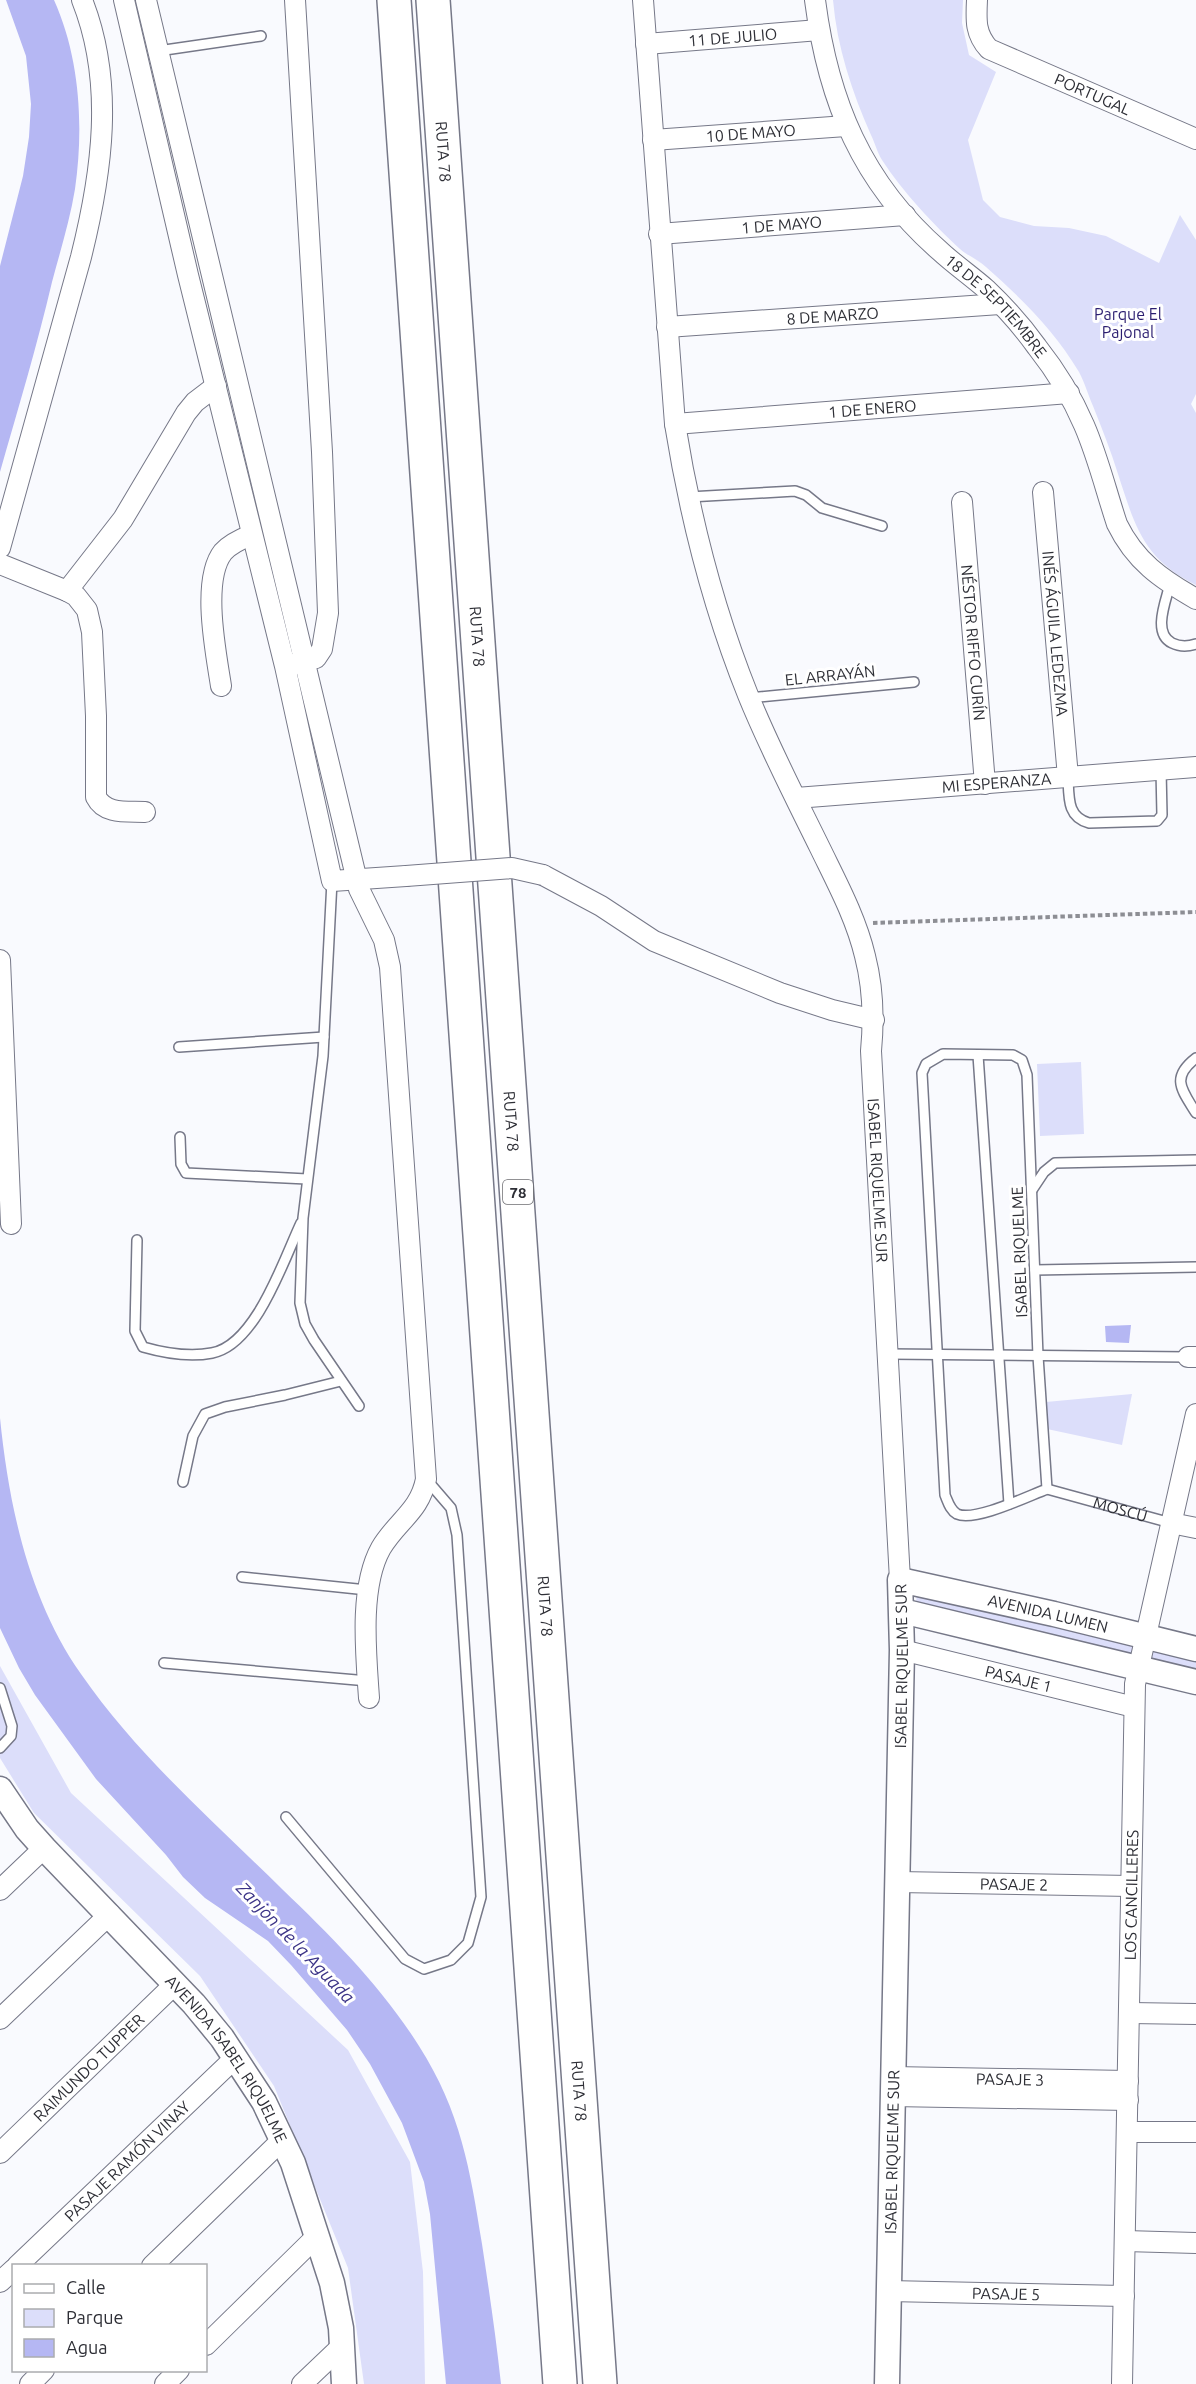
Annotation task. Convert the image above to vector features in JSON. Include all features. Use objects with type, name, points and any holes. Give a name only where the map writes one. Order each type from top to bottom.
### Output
[{"type":"highway","points":[[393,0],[560,2384]]},
{"type":"highway","name":"RUTA 78","points":[[433,0],[600,2384]]},
{"type":"street","points":[[0,548],[93,208],[101,145],[103,104],[98,59],[82,0]]},
{"type":"street","points":[[124,0],[251,535],[294,664],[362,900],[384,940],[390,967],[426,1479],[416,1505],[381,1548],[373,1568],[367,1590],[368,1690]]},
{"type":"street","points":[[146,0],[253,453],[294,664],[332,882],[512,868],[543,874],[601,906],[654,941],[780,993],[832,1010],[874,1020]]},
{"type":"street","points":[[294,664],[316,658],[322,649],[328,613],[322,452],[295,0]]},
{"type":"street","name":"ISABEL RIQUELME SUR","points":[[643,0],[675,424],[689,497],[707,576],[749,698],[855,924],[863,949],[874,1020],[871,1051],[902,1611],[887,2384]]},
{"type":"street","name":"18 DE SEPTIEMBRE","points":[[815,0],[819,30],[831,82],[846,126],[871,170],[905,215],[939,251],[1000,304],[1038,347],[1069,393],[1084,425],[1123,537],[1140,561],[1170,584],[1196,599]]},
{"type":"street","name":"PORTUGAL","points":[[977,0],[976,24],[981,40],[989,49],[1196,139]]},
{"type":"street","name":"11 DE JULIO","points":[[646,44],[819,30]]},
{"type":"street","points":[[142,72],[160,58]]},
{"type":"street","name":"10 DE MAYO","points":[[653,140],[846,126]]},
{"type":"street","name":"1 DE MAYO","points":[[659,234],[905,215]]},
{"type":"street","points":[[188,275],[210,267]]},
{"type":"street","name":"8 DE MARZO","points":[[667,327],[1000,304]]},
{"type":"street","points":[[210,362],[231,356]]},
{"type":"street","points":[[67,591],[123,519],[186,413],[195,402],[216,386]]},
{"type":"street","name":"1 DE ENERO","points":[[675,424],[1069,393]]},
{"type":"street","points":[[234,459],[253,453]]},
{"type":"street","name":"INÉS ÁGUILA LEDEZMA","points":[[1043,492],[1068,777]]},
{"type":"street","name":"NÉSTOR RIFFO CURÍN","points":[[962,502],[985,784]]},
{"type":"street","points":[[221,686],[215,633],[213,577],[224,550],[240,539],[251,535]]},
{"type":"street","points":[[0,564],[67,591],[76,596],[87,610],[92,632],[96,693],[96,797],[99,803],[107,809],[146,812]]},
{"type":"street","name":"MI ESPERANZA","points":[[796,798],[1196,767]]},
{"type":"street","points":[[0,960],[10,1224]]},
{"type":"street","name":"LOS CANCILLERES","points":[[1122,2384],[1134,1707],[1144,1638],[1196,1414]]},
{"type":"street","name":"MOSCÚ","points":[[1171,1523],[1196,1528]]},
{"type":"street","name":"AVENIDA LUMEN","points":[[900,1580],[1054,1614],[1196,1649]]},
{"type":"street","name":"AVENIDA LUMEN","points":[[902,1611],[1196,1682]]},
{"type":"street","name":"PASAJE 1","points":[[902,1650],[1134,1707]]},
{"type":"street","name":"AVENIDA ISABEL RIQUELME","points":[[0,1789],[27,1829],[44,1848],[176,1983],[235,2058],[264,2102],[283,2139],[317,2236],[339,2310],[344,2384]]},
{"type":"street","points":[[0,1890],[44,1848]]},
{"type":"street","name":"PASAJE 2","points":[[897,1882],[1131,1886]]},
{"type":"street","points":[[0,2019],[110,1914]]},
{"type":"street","name":"RAIMUNDO TUPPER","points":[[0,2152],[176,1983]]},
{"type":"street","points":[[1130,2013],[1196,2014]]},
{"type":"street","name":"PASAJE RAMÓN VINAY","points":[[18,2264],[235,2058]]},
{"type":"street","points":[[892,2086],[1128,2091]]},
{"type":"street","points":[[1127,2132],[1196,2132]]},
{"type":"street","points":[[153,2264],[283,2139]]},
{"type":"street","points":[[207,2343],[317,2236]]},
{"type":"street","points":[[1125,2241],[1196,2243]]},
{"type":"street","points":[[0,2282],[12,2271]]},
{"type":"street","name":"PASAJE 5","points":[[888,2291],[1124,2296]]},
{"type":"street","points":[[302,2384],[343,2345]]},
{"type":"street","points":[[30,2384],[42,2372]]},
{"type":"street","points":[[165,2384],[177,2372]]},
{"type":"lane","points":[[160,58],[261,36]]},
{"type":"lane","points":[[689,497],[795,491],[806,495],[822,507],[882,526]]},
{"type":"lane","points":[[1170,584],[1162,616],[1162,628],[1168,641],[1179,646],[1196,644]]},
{"type":"lane","name":"EL ARRAYÁN","points":[[749,698],[914,681]]},
{"type":"lane","points":[[1068,777],[1070,806],[1080,821],[1089,824],[1157,821],[1162,815],[1161,770]]},
{"type":"lane","points":[[332,882],[324,1037],[303,1218],[300,1303],[305,1324],[359,1406]]},
{"type":"lane","points":[[179,1047],[324,1037]]},
{"type":"lane","points":[[1009,1504],[978,1054],[943,1054],[926,1064],[922,1073],[945,1495],[956,1514],[965,1516],[1009,1504],[1047,1489]]},
{"type":"lane","name":"ISABEL RIQUELME","points":[[978,1054],[1013,1054],[1022,1060],[1028,1075],[1038,1356],[1047,1489]]},
{"type":"lane","points":[[1196,1058],[1180,1077],[1181,1088],[1196,1113]]},
{"type":"lane","points":[[180,1137],[181,1164],[186,1173],[307,1179]]},
{"type":"lane","points":[[1032,1190],[1044,1172],[1055,1163],[1196,1160]]},
{"type":"lane","points":[[137,1240],[135,1331],[143,1347],[159,1352],[214,1353],[238,1339],[258,1317],[303,1218]]},
{"type":"lane","points":[[1035,1270],[1196,1267]]},
{"type":"lane","points":[[889,1354],[1192,1357]]},
{"type":"lane","points":[[183,1482],[193,1436],[205,1414],[225,1407],[342,1381]]},
{"type":"lane","points":[[286,1817],[405,1959],[424,1969],[451,1960],[468,1943],[481,1897],[457,1534],[451,1508],[426,1479]]},
{"type":"lane","name":"MOSCÚ","points":[[1047,1489],[1171,1523]]},
{"type":"lane","points":[[242,1577],[367,1590]]},
{"type":"lane","points":[[164,1663],[368,1690]]},
{"type":"lane","points":[[0,1688],[12,1726],[11,1736],[0,1748]]},
{"type":"path","points":[[855,924],[1196,912]]},
{"type":"green space","name":"Parque El Pajonal","points":[[833,0],[963,0],[962,23],[969,55],[996,72],[968,140],[983,200],[1000,217],[1034,226],[1069,228],[1106,236],[1159,263],[1180,215],[1196,240],[1196,394],[1191,404],[1196,413],[1196,585],[1164,564],[1153,552],[1136,525],[1083,380],[1070,357],[1037,316],[1012,291],[939,229],[908,195],[882,160],[846,69]]},
{"type":"green space","points":[[1081,1062],[1084,1134],[1040,1136],[1037,1064]]},
{"type":"green space","points":[[1132,1394],[1122,1445],[1047,1429],[1046,1402]]},
{"type":"green space","points":[[917,1589],[1136,1643],[1132,1661],[916,1607]]},
{"type":"green space","points":[[1153,1647],[1196,1658],[1196,1676],[1149,1665]]},
{"type":"green space","points":[[0,1666],[71,1793],[348,2050],[410,2162],[423,2272],[425,2384],[364,2384],[348,2268],[274,2086],[200,1976],[34,1813],[0,1758]]},
{"type":"water","points":[[6,0],[54,0],[70,45],[78,93],[79,141],[75,189],[68,224],[0,472],[0,266],[23,176],[31,104],[26,56]]},
{"type":"water","points":[[1131,1325],[1129,1343],[1106,1342],[1105,1326]]},
{"type":"water","name":"Zanjón de la Aguada","points":[[0,1418],[9,1485],[24,1552],[48,1615],[81,1674],[103,1704],[151,1760],[319,1925],[373,1983],[405,2024],[433,2070],[454,2118],[468,2166],[482,2244],[501,2384],[446,2384],[430,2214],[424,2182],[402,2123],[370,2064],[347,2030],[268,1941],[205,1898],[183,1877],[166,1855],[96,1779],[35,1695],[19,1668],[0,1628]]}]
